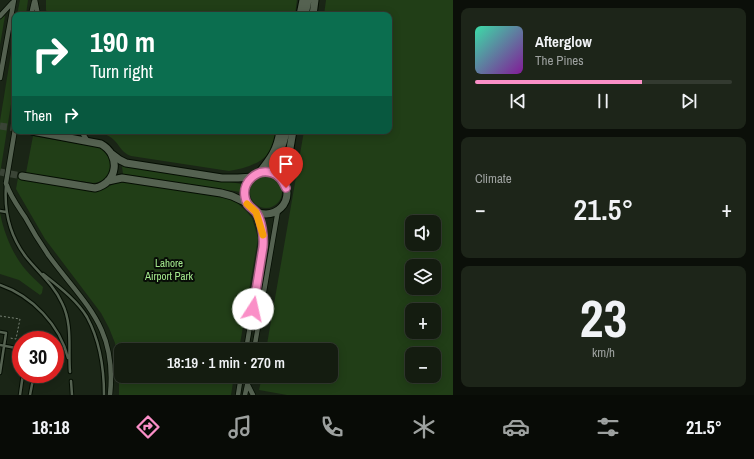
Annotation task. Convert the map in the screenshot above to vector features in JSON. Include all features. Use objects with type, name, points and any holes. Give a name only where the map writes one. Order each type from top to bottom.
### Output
[{"type":"street","points":[[32,12],[34,0]]},
{"type":"street","points":[[34,0],[37,12]]},
{"type":"street","points":[[301,12],[303,0]]},
{"type":"street","points":[[306,12],[308,0]]},
{"type":"street","points":[[313,12],[315,0]]},
{"type":"street","points":[[0,16],[13,1]]},
{"type":"street","points":[[0,78],[13,1]]},
{"type":"street","points":[[14,134],[6,182],[13,200],[45,249],[89,306],[105,336],[110,359],[110,395]]},
{"type":"street","points":[[49,134],[87,140],[101,144],[112,154],[126,163],[222,178],[238,178],[267,172],[277,176],[284,183],[286,188],[286,198],[284,203],[278,210],[272,213],[266,214],[256,212]]},
{"type":"street","points":[[83,134],[87,140]]},
{"type":"street","points":[[247,204],[245,198],[246,186],[275,153],[280,134]]},
{"type":"street","points":[[267,172],[279,155],[285,134]]},
{"type":"street","points":[[284,183],[292,134]]},
{"type":"street","points":[[22,176],[92,188],[101,186],[108,181],[112,175],[114,167],[112,154]]},
{"type":"street","points":[[108,181],[122,178],[221,193],[232,196],[247,204],[256,212],[262,228],[263,247],[247,343]]},
{"type":"street","points":[[255,343],[278,210]]},
{"type":"street","points":[[238,395],[240,383]]},
{"type":"street","points":[[245,395],[248,384]]},
{"type":"street","points":[[248,384],[253,395]]},
{"type":"lane","points":[[6,182],[6,212],[10,226],[26,256],[56,291],[63,303],[68,318],[70,338],[70,372]]},
{"type":"lane","points":[[0,212],[6,212]]},
{"type":"lane","points":[[39,271],[66,294],[86,317],[96,337],[102,364],[104,395]]},
{"type":"lane","points":[[0,285],[25,298],[46,316],[64,343],[69,361]]},
{"type":"lane","points":[[0,332],[6,333],[0,373]]},
{"type":"lane","points":[[0,346],[12,347]]},
{"type":"lane","points":[[70,381],[72,395]]},
{"type":"lane","points":[[20,395],[22,383]]},
{"type":"lane","points":[[30,395],[32,383]]},
{"type":"path","points":[[0,316],[20,319],[16,339],[6,337]]},
{"type":"green space","points":[[20,0],[28,0],[26,12],[18,12]]},
{"type":"green space","points":[[46,0],[297,0],[295,12],[47,12]]},
{"type":"green space","points":[[326,0],[453,0],[453,395],[287,395],[259,390],[260,383],[338,383],[338,343],[267,343],[303,134],[392,134],[392,12],[324,12]]},
{"type":"green space","points":[[5,16],[0,45],[0,20]]},
{"type":"green space","points":[[12,47],[12,98],[0,174],[0,121]]},
{"type":"green space","points":[[104,134],[276,134],[274,144],[267,156],[255,164],[229,171],[131,156],[123,151],[109,136]]},
{"type":"green space","points":[[33,136],[101,148],[111,157],[110,172],[103,181],[93,183],[26,173]]},
{"type":"green space","points":[[124,165],[242,184],[241,192],[123,174],[122,167]]},
{"type":"green space","points":[[269,176],[275,178],[280,183],[282,192],[280,201],[275,206],[263,208],[257,206],[252,201],[250,189],[252,183],[257,178]]},
{"type":"green space","name":"Lahore Airport Park","points":[[18,178],[98,190],[124,181],[226,198],[236,202],[252,218],[258,238],[240,343],[115,343],[101,313],[45,239],[16,189]]},
{"type":"green space","points":[[0,213],[12,250],[25,269],[43,287],[40,295],[19,280],[0,274]]},
{"type":"green space","name":"Lahore Airport Park","points":[[119,383],[233,383],[231,395],[119,395]]},
{"type":"tunnel","points":[[0,126],[12,128]]},
{"type":"tunnel","points":[[0,172],[22,176]]},
{"type":"slow traffic","points":[[247,204],[256,212],[263,235]]},
{"type":"route","points":[[253,309],[264,237],[256,212],[247,204],[245,198],[246,186],[248,181],[256,174],[267,172],[272,173],[281,179],[286,188]]}]
